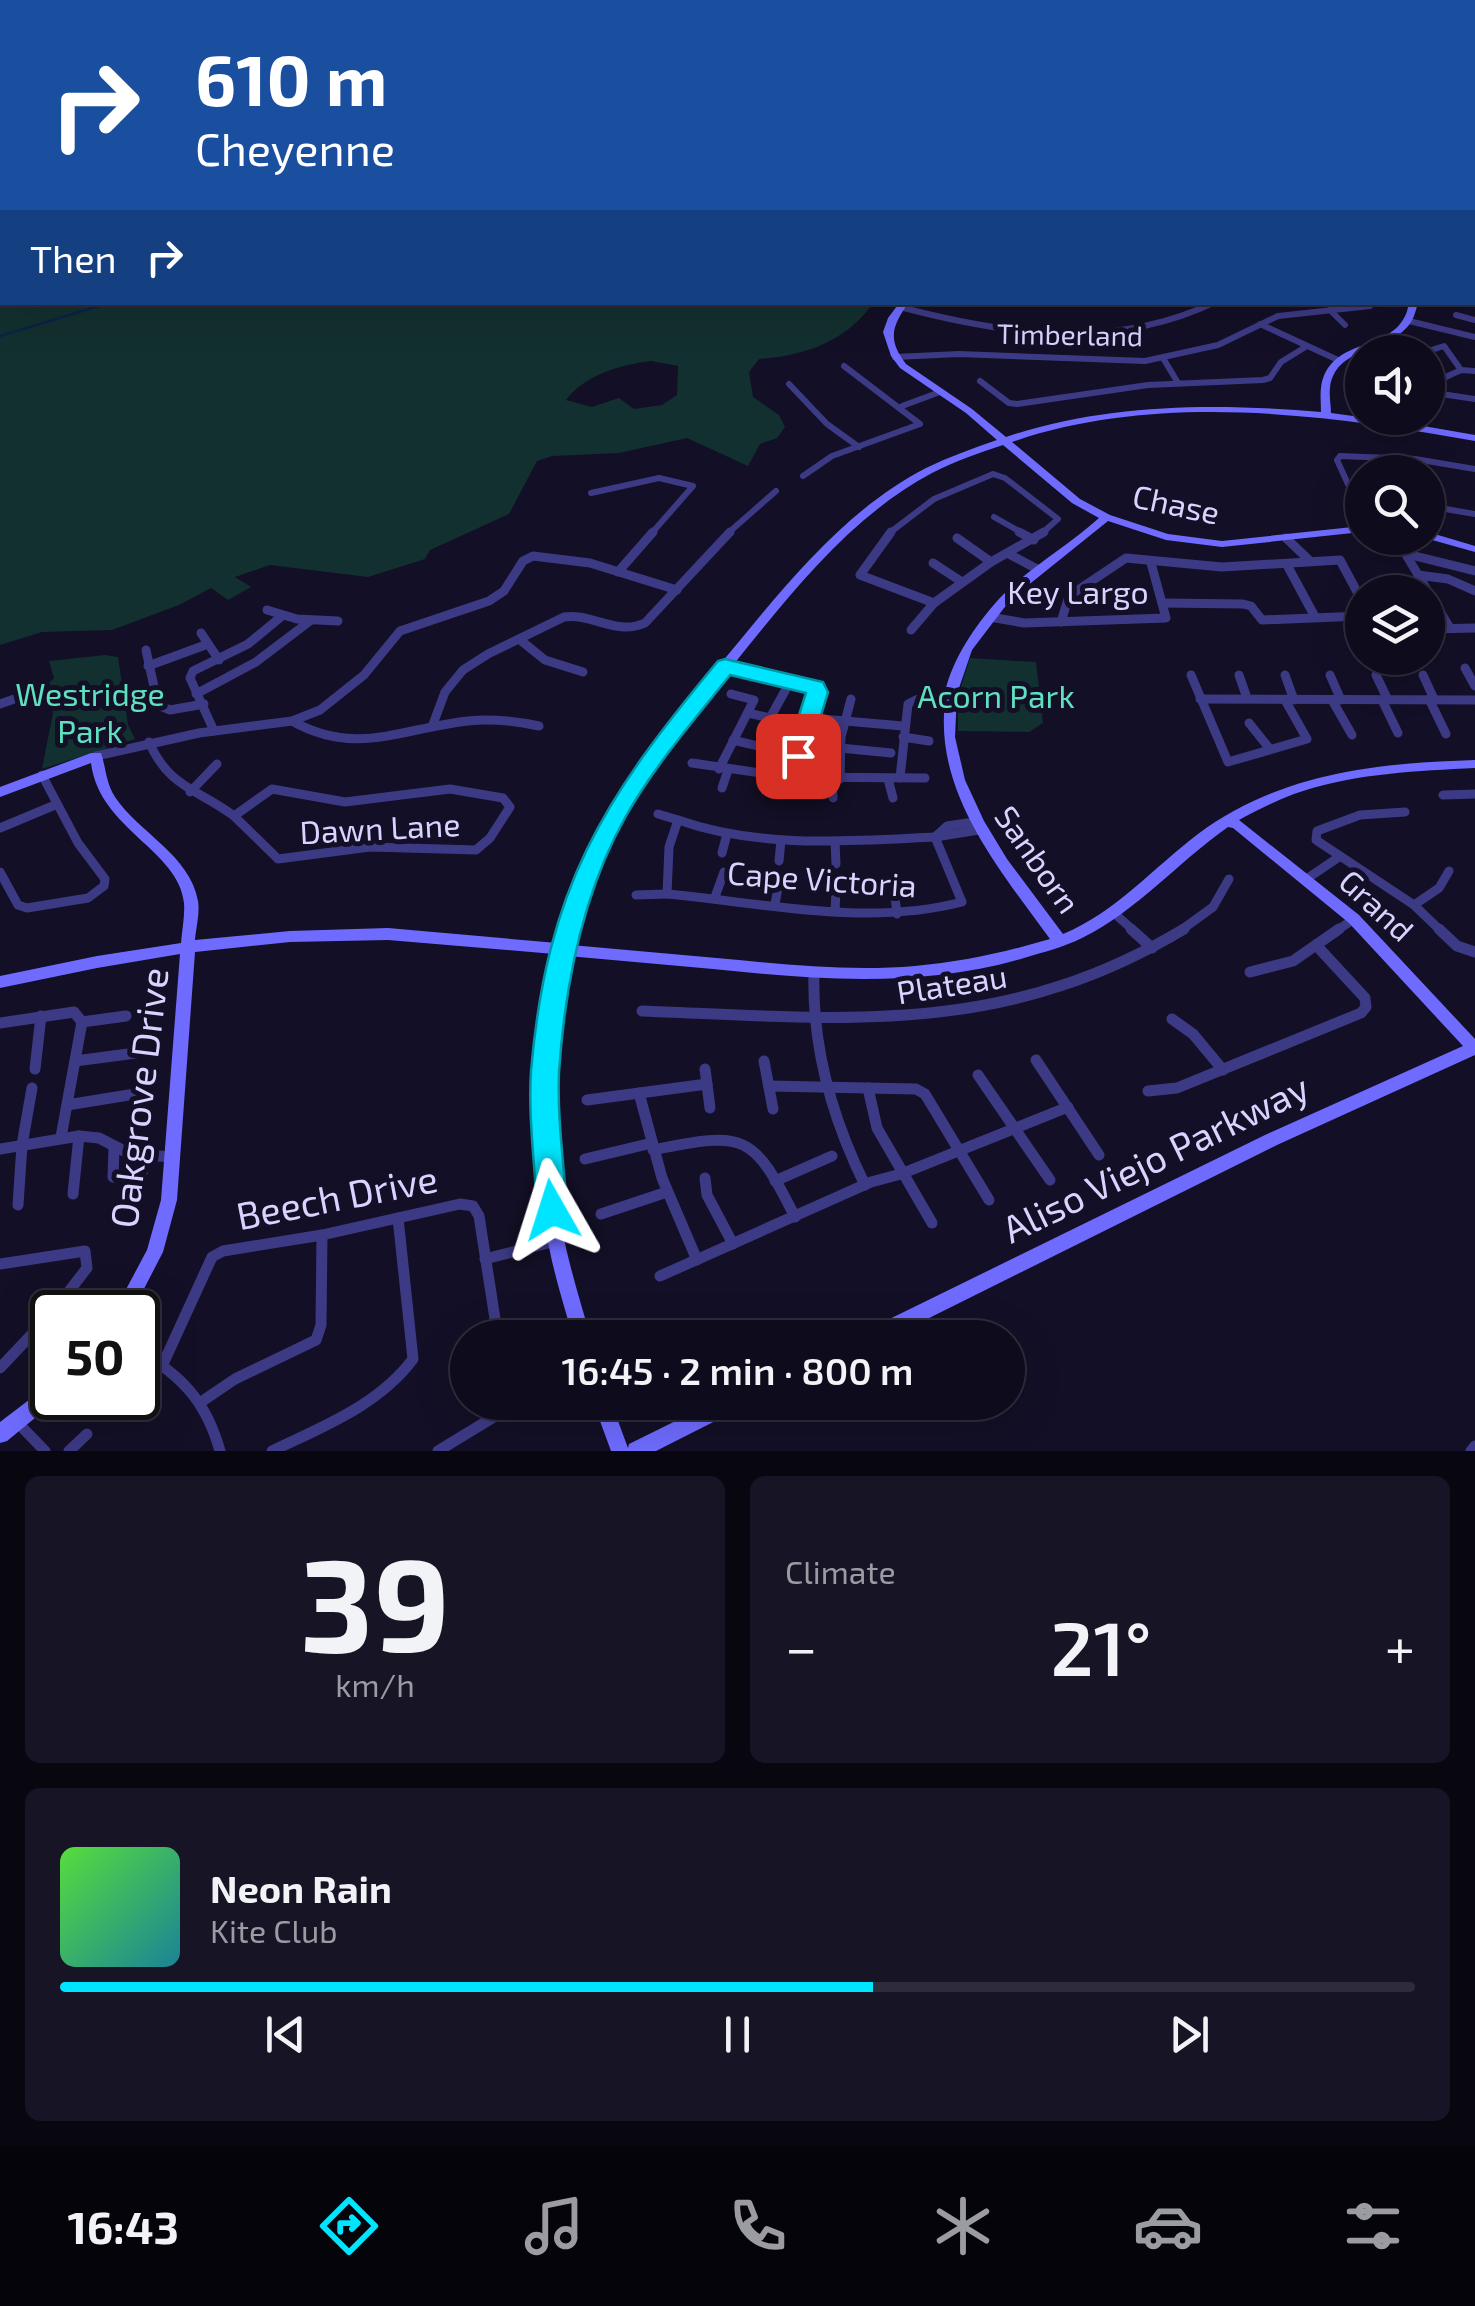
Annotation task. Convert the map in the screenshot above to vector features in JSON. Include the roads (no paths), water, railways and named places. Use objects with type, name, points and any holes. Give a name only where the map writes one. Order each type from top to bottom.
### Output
[{"type":"street","points":[[896,356],[888,332],[903,305],[990,327],[1085,334],[1171,324],[1209,305]]},
{"type":"street","points":[[1326,414],[1324,380],[1338,360],[1388,338],[1409,321],[1413,305]]},
{"type":"street","name":"Timberland","points":[[896,356],[940,354],[1086,362],[1164,358],[1218,345],[1290,313],[1370,306]]},
{"type":"street","points":[[1330,310],[1345,325]]},
{"type":"street","points":[[1456,316],[1475,320]]},
{"type":"street","points":[[1409,321],[1475,338]]},
{"type":"street","points":[[1260,324],[1338,360]]},
{"type":"street","points":[[939,344],[940,354]]},
{"type":"street","points":[[980,381],[1017,404],[1099,390],[1263,380],[1270,378],[1281,362],[1307,346]]},
{"type":"street","points":[[1445,348],[1460,370]]},
{"type":"street","name":"Chase","points":[[896,356],[911,373],[1076,500],[1139,530],[1190,542],[1240,544],[1345,531]]},
{"type":"street","points":[[1164,358],[1178,383]]},
{"type":"street","points":[[803,476],[832,456],[920,424],[902,406],[844,366]]},
{"type":"street","points":[[1445,377],[1460,370],[1475,372]]},
{"type":"street","points":[[789,384],[827,424],[859,447]]},
{"type":"street","points":[[902,406],[940,392]]},
{"type":"street","points":[[1445,395],[1475,399]]},
{"type":"street","points":[[577,1320],[556,1241],[544,1094],[561,949],[579,890],[623,799],[659,747],[823,547],[856,517],[917,477],[1003,441],[1147,413],[1222,410],[1326,414],[1475,438]]},
{"type":"street","points":[[1345,456],[1337,460],[1345,474]]},
{"type":"street","points":[[1445,464],[1475,469]]},
{"type":"street","points":[[911,630],[934,603],[991,562],[1034,540],[1058,518],[998,474],[908,515],[889,532],[860,575],[934,603]]},
{"type":"street","points":[[592,493],[650,479],[680,479],[693,486],[618,572]]},
{"type":"street","points":[[432,727],[438,700],[454,675],[478,658],[571,616],[634,630],[738,523],[776,491]]},
{"type":"street","points":[[1445,509],[1475,514]]},
{"type":"street","points":[[994,516],[1034,540]]},
{"type":"street","name":"Sanborn","points":[[1060,942],[976,826],[951,751],[952,700],[956,676],[973,638],[990,616],[1039,570],[1106,517]]},
{"type":"street","points":[[957,538],[991,562]]},
{"type":"street","points":[[1286,538],[1310,561]]},
{"type":"street","points":[[1445,540],[1475,549]]},
{"type":"street","points":[[1009,554],[1039,570]]},
{"type":"street","points":[[1408,555],[1418,575]]},
{"type":"street","points":[[1411,555],[1475,571]]},
{"type":"street","points":[[0,792],[96,756],[149,742],[292,722],[320,710],[353,686],[400,631],[500,594],[526,558],[562,558],[676,590]]},
{"type":"street","points":[[1061,622],[1069,596],[1126,558],[1222,567],[1340,560],[1348,575]]},
{"type":"street","points":[[1151,563],[1162,603],[1243,604],[1251,606],[1262,620],[1345,616]]},
{"type":"street","points":[[932,564],[962,582]]},
{"type":"street","points":[[1287,565],[1314,615]]},
{"type":"street","points":[[1445,579],[1475,591]]},
{"type":"street","name":"Key Largo","points":[[990,616],[1024,623],[1166,618],[1162,603]]},
{"type":"street","points":[[267,610],[310,621],[338,621]]},
{"type":"street","points":[[214,731],[210,708],[196,694],[190,678],[193,671],[248,644],[282,616]]},
{"type":"street","points":[[1445,620],[1450,628]]},
{"type":"street","points":[[196,694],[248,669],[283,646],[310,621]]},
{"type":"street","points":[[1445,628],[1475,628]]},
{"type":"street","points":[[202,633],[219,660]]},
{"type":"street","points":[[519,639],[545,660],[583,672]]},
{"type":"street","points":[[148,666],[208,644]]},
{"type":"street","points":[[146,650],[161,708],[204,704]]},
{"type":"street","points":[[725,666],[815,688],[807,726],[788,778]]},
{"type":"street","points":[[1465,668],[1475,686]]},
{"type":"street","points":[[1238,674],[1247,698]]},
{"type":"street","points":[[1191,675],[1222,757],[1228,762],[1307,739],[1284,676]]},
{"type":"street","points":[[1330,675],[1352,735]]},
{"type":"street","points":[[1376,675],[1398,733]]},
{"type":"street","points":[[1422,675],[1446,734]]},
{"type":"street","points":[[764,748],[786,689]]},
{"type":"street","points":[[0,704],[37,691]]},
{"type":"street","points":[[731,694],[777,706]]},
{"type":"street","points":[[833,798],[851,699]]},
{"type":"street","points":[[1200,699],[1475,700]]},
{"type":"street","points":[[722,788],[723,769],[754,700]]},
{"type":"street","points":[[894,798],[894,779],[912,700],[952,700]]},
{"type":"street","points":[[748,712],[807,726]]},
{"type":"street","points":[[292,722],[319,737],[358,742],[492,719],[539,726]]},
{"type":"street","points":[[822,719],[903,731],[929,740]]},
{"type":"street","points":[[1249,723],[1269,748]]},
{"type":"street","points":[[734,740],[787,753]]},
{"type":"street","name":"Dawn Lane","points":[[149,742],[163,773],[234,816],[278,859],[343,849],[468,851],[482,846],[506,814],[508,803],[495,794],[468,790],[345,802],[272,790],[234,816]]},
{"type":"street","points":[[840,748],[891,753]]},
{"type":"street","name":"Oakgrove Drive","points":[[96,756],[100,784],[178,867],[191,902],[169,1200],[155,1252],[135,1290]]},
{"type":"street","points":[[190,792],[218,764]]},
{"type":"street","points":[[692,764],[788,778],[926,778]]},
{"type":"street","points":[[0,982],[190,944],[294,934],[388,934],[814,974],[906,975],[979,964],[1060,942],[1114,914],[1226,822],[1264,800],[1338,774],[1475,764]]},
{"type":"street","points":[[0,872],[18,905],[27,908],[88,898],[101,890],[105,879],[55,805],[42,775]]},
{"type":"street","points":[[1443,796],[1475,794]]},
{"type":"street","points":[[0,828],[55,805]]},
{"type":"street","points":[[1405,812],[1386,810],[1354,816],[1323,828],[1316,835],[1320,845],[1414,905],[1457,946],[1472,952]]},
{"type":"street","name":"Cape Victoria","points":[[658,814],[726,834],[781,840],[935,838],[976,826]]},
{"type":"street","points":[[667,894],[666,859],[678,820]]},
{"type":"street","name":"Grand","points":[[1226,822],[1354,919],[1475,1049]]},
{"type":"street","points":[[722,854],[726,834]]},
{"type":"street","name":"Cape Victoria","points":[[636,895],[715,897],[898,914],[935,912],[962,902],[935,838]]},
{"type":"street","points":[[778,860],[781,840]]},
{"type":"street","points":[[834,841],[836,864]]},
{"type":"street","points":[[1306,880],[1339,857]]},
{"type":"street","points":[[1414,905],[1439,888],[1449,871]]},
{"type":"street","points":[[715,897],[724,872]]},
{"type":"street","name":"Plateau","points":[[642,1011],[898,1020],[973,1011],[1069,985],[1152,948],[1218,902],[1229,879]]},
{"type":"street","points":[[775,904],[779,882]]},
{"type":"street","points":[[893,882],[898,914]]},
{"type":"street","points":[[836,890],[836,910]]},
{"type":"street","points":[[1114,914],[1152,948]]},
{"type":"street","points":[[1250,972],[1285,968],[1354,919]]},
{"type":"street","points":[[1148,1092],[1177,1088],[1362,1013],[1364,998],[1316,945]]},
{"type":"street","points":[[814,974],[817,1042],[843,1143],[865,1184]]},
{"type":"street","points":[[0,1024],[74,1012],[82,1022],[62,1138]]},
{"type":"street","points":[[35,1069],[42,1016]]},
{"type":"street","points":[[82,1022],[126,1016]]},
{"type":"street","points":[[1172,1019],[1193,1034],[1223,1070]]},
{"type":"street","name":"Aliso Viejo Parkway","points":[[906,1320],[1225,1162],[1475,1049]]},
{"type":"street","points":[[75,1061],[136,1053]]},
{"type":"street","points":[[1036,1060],[1099,1154]]},
{"type":"street","points":[[764,1062],[773,1109]]},
{"type":"street","points":[[706,1069],[710,1108]]},
{"type":"street","points":[[978,1076],[1050,1180]]},
{"type":"street","points":[[769,1086],[818,1082],[916,1089],[925,1094],[990,1200]]},
{"type":"street","points":[[587,1100],[707,1084]]},
{"type":"street","points":[[18,1205],[22,1145],[32,1088]]},
{"type":"street","points":[[868,1088],[877,1128],[932,1223]]},
{"type":"street","points":[[639,1093],[643,1122],[696,1260]]},
{"type":"street","points":[[68,1104],[134,1094]]},
{"type":"street","points":[[660,1276],[865,1184],[901,1174],[1068,1107]]},
{"type":"street","points":[[0,1149],[79,1136],[99,1138],[130,1154],[172,1156]]},
{"type":"street","points":[[74,1194],[79,1136]]},
{"type":"street","points":[[586,1159],[652,1146],[726,1139],[760,1154],[795,1216]]},
{"type":"street","points":[[114,1148],[112,1177],[143,1171]]},
{"type":"street","points":[[775,1181],[832,1156]]},
{"type":"street","points":[[705,1178],[707,1195],[733,1244]]},
{"type":"street","points":[[601,1214],[668,1192]]},
{"type":"street","name":"Beech Drive","points":[[164,1364],[212,1258],[223,1251],[322,1235],[460,1204],[472,1206]]},
{"type":"street","points":[[472,1206],[479,1216],[495,1320]]},
{"type":"street","points":[[272,1451],[319,1429],[370,1397],[405,1374],[413,1360],[398,1218]]},
{"type":"street","points":[[204,1400],[235,1379],[316,1340],[321,1324],[322,1235]]},
{"type":"street","points":[[485,1260],[556,1241]]},
{"type":"street","points":[[0,1264],[78,1250],[87,1255],[86,1268],[72,1290]]},
{"type":"street","points":[[0,1368],[30,1339]]},
{"type":"street","points":[[160,1362],[204,1400],[220,1451]]},
{"type":"street","points":[[0,1434],[30,1412]]},
{"type":"street","points":[[438,1451],[489,1420]]},
{"type":"street","points":[[609,1420],[620,1451]]},
{"type":"street","points":[[636,1451],[699,1420]]},
{"type":"street","points":[[18,1422],[45,1451]]},
{"type":"street","points":[[70,1451],[88,1434]]},
{"type":"waterway","points":[[0,336],[102,305]]},
{"type":"park label","name":"Acorn Park","points":[[996,697]]},
{"type":"park label","name":"Westridge Park","points":[[90,714]]}]
